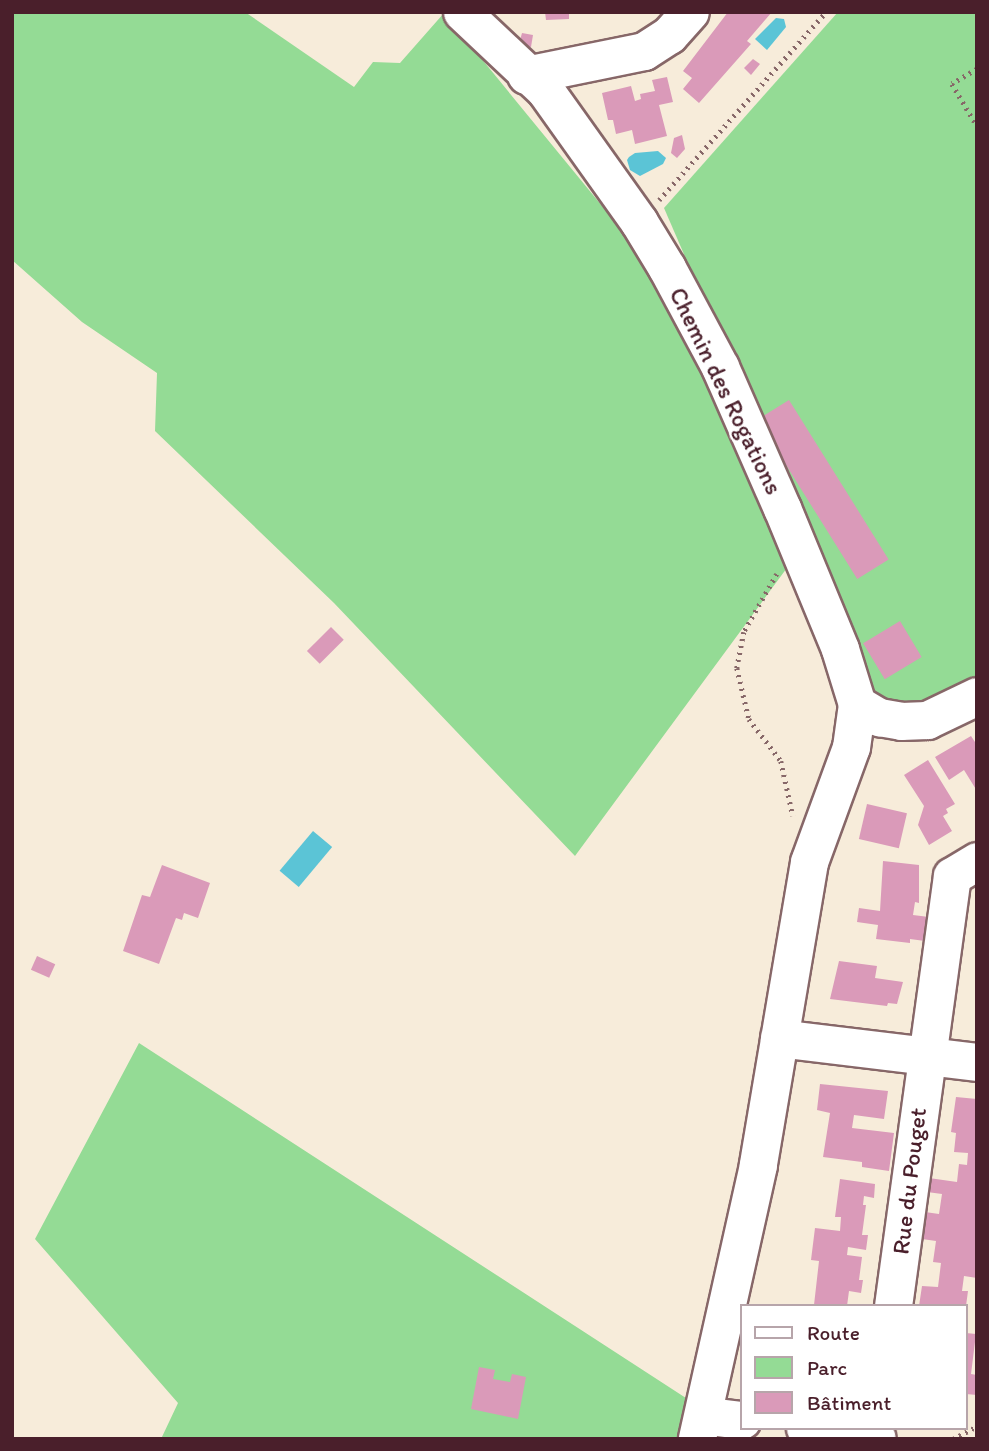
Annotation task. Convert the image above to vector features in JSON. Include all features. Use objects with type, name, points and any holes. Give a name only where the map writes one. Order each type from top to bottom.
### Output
[{"type":"street","name":"Chemin des Rogations","points":[[462,12],[552,100],[639,222],[720,367],[840,649],[857,704]]},
{"type":"street","points":[[526,75],[644,51],[669,35],[690,12]]},
{"type":"street","points":[[716,1425],[812,852],[851,747],[857,704],[880,717],[901,721],[927,720],[977,696]]},
{"type":"street","name":"Rue du Pouget","points":[[893,1304],[925,1055],[952,876],[977,860]]},
{"type":"street","points":[[779,1038],[977,1062]]},
{"type":"street","points":[[825,1430],[876,1435]]},
{"type":"path","points":[[639,222],[826,12]]},
{"type":"path","points":[[977,69],[952,84],[977,126]]},
{"type":"path","points":[[783,562],[744,632],[737,668],[749,719],[781,761],[797,836],[812,852]]},
{"type":"path","points":[[953,1439],[977,1426]]},
{"type":"green space","points":[[12,12],[245,12],[354,87],[373,62],[400,63],[444,13],[675,295],[795,557],[575,856],[334,603],[155,431],[157,373],[82,322],[12,260]]},
{"type":"green space","points":[[838,12],[977,12],[977,678],[929,706],[897,707],[873,691],[664,208]]},
{"type":"green space","points":[[139,1043],[689,1400],[681,1439],[161,1439],[178,1403],[35,1239]]},
{"type":"water","points":[[776,18],[784,19],[786,27],[767,50],[755,39]]},
{"type":"water","points":[[658,151],[666,158],[663,164],[640,176],[630,170],[627,160],[629,157],[635,153]]},
{"type":"water","points":[[313,831],[332,847],[299,887],[280,871]]},
{"type":"building","points":[[545,12],[569,12],[569,19],[546,20]]},
{"type":"building","points":[[728,12],[772,12],[747,41],[751,44],[699,103],[683,89],[692,78],[683,71]]},
{"type":"building","points":[[522,33],[533,35],[531,47],[519,44]]},
{"type":"building","points":[[753,59],[760,64],[751,75],[744,68]]},
{"type":"building","points":[[667,77],[673,102],[659,105],[667,136],[635,144],[632,130],[616,134],[613,120],[608,120],[602,93],[631,86],[635,101],[641,99],[640,94],[655,91],[652,80]]},
{"type":"building","points":[[682,135],[685,149],[677,158],[671,153],[674,138]]},
{"type":"building","points":[[789,400],[889,559],[857,579],[758,420]]},
{"type":"building","points":[[900,621],[922,657],[885,679],[863,643]]},
{"type":"building","points":[[331,627],[344,640],[320,664],[307,651]]},
{"type":"building","points":[[971,736],[977,745],[977,791],[964,770],[949,780],[935,757]]},
{"type":"building","points":[[928,760],[955,804],[946,809],[948,813],[943,816],[952,831],[929,845],[918,825],[924,806],[904,775]]},
{"type":"building","points":[[867,804],[907,813],[899,848],[859,839]]},
{"type":"building","points":[[883,861],[919,865],[919,903],[915,902],[913,915],[929,917],[925,941],[910,939],[910,943],[876,939],[878,925],[857,922],[859,908],[880,911]]},
{"type":"building","points":[[162,865],[210,883],[198,918],[184,913],[182,920],[176,918],[159,964],[123,951],[142,895],[150,897]]},
{"type":"building","points":[[37,956],[55,964],[49,978],[31,970]]},
{"type":"building","points":[[839,961],[877,966],[875,978],[903,982],[897,1004],[888,1003],[887,1006],[830,999]]},
{"type":"building","points":[[820,1084],[888,1091],[884,1119],[854,1115],[852,1128],[894,1133],[889,1171],[862,1167],[862,1162],[823,1157],[830,1113],[817,1110]]},
{"type":"building","points":[[956,1097],[977,1099],[977,1278],[964,1276],[962,1291],[968,1291],[966,1304],[919,1304],[922,1286],[938,1287],[941,1263],[933,1262],[936,1241],[922,1239],[925,1212],[939,1214],[942,1194],[927,1192],[929,1178],[957,1182],[959,1164],[967,1165],[968,1153],[954,1152],[956,1133],[951,1132]]},
{"type":"building","points":[[840,1179],[875,1184],[874,1198],[864,1196],[863,1205],[866,1205],[862,1235],[868,1235],[866,1250],[848,1247],[847,1255],[862,1257],[859,1280],[863,1280],[861,1293],[849,1291],[847,1304],[814,1304],[819,1261],[811,1260],[815,1228],[840,1231],[841,1217],[835,1217]]},
{"type":"building","points":[[968,1333],[976,1334],[971,1374],[977,1375],[977,1395],[968,1394]]},
{"type":"building","points":[[479,1367],[495,1370],[493,1379],[510,1382],[512,1374],[526,1377],[518,1419],[471,1409]]}]
